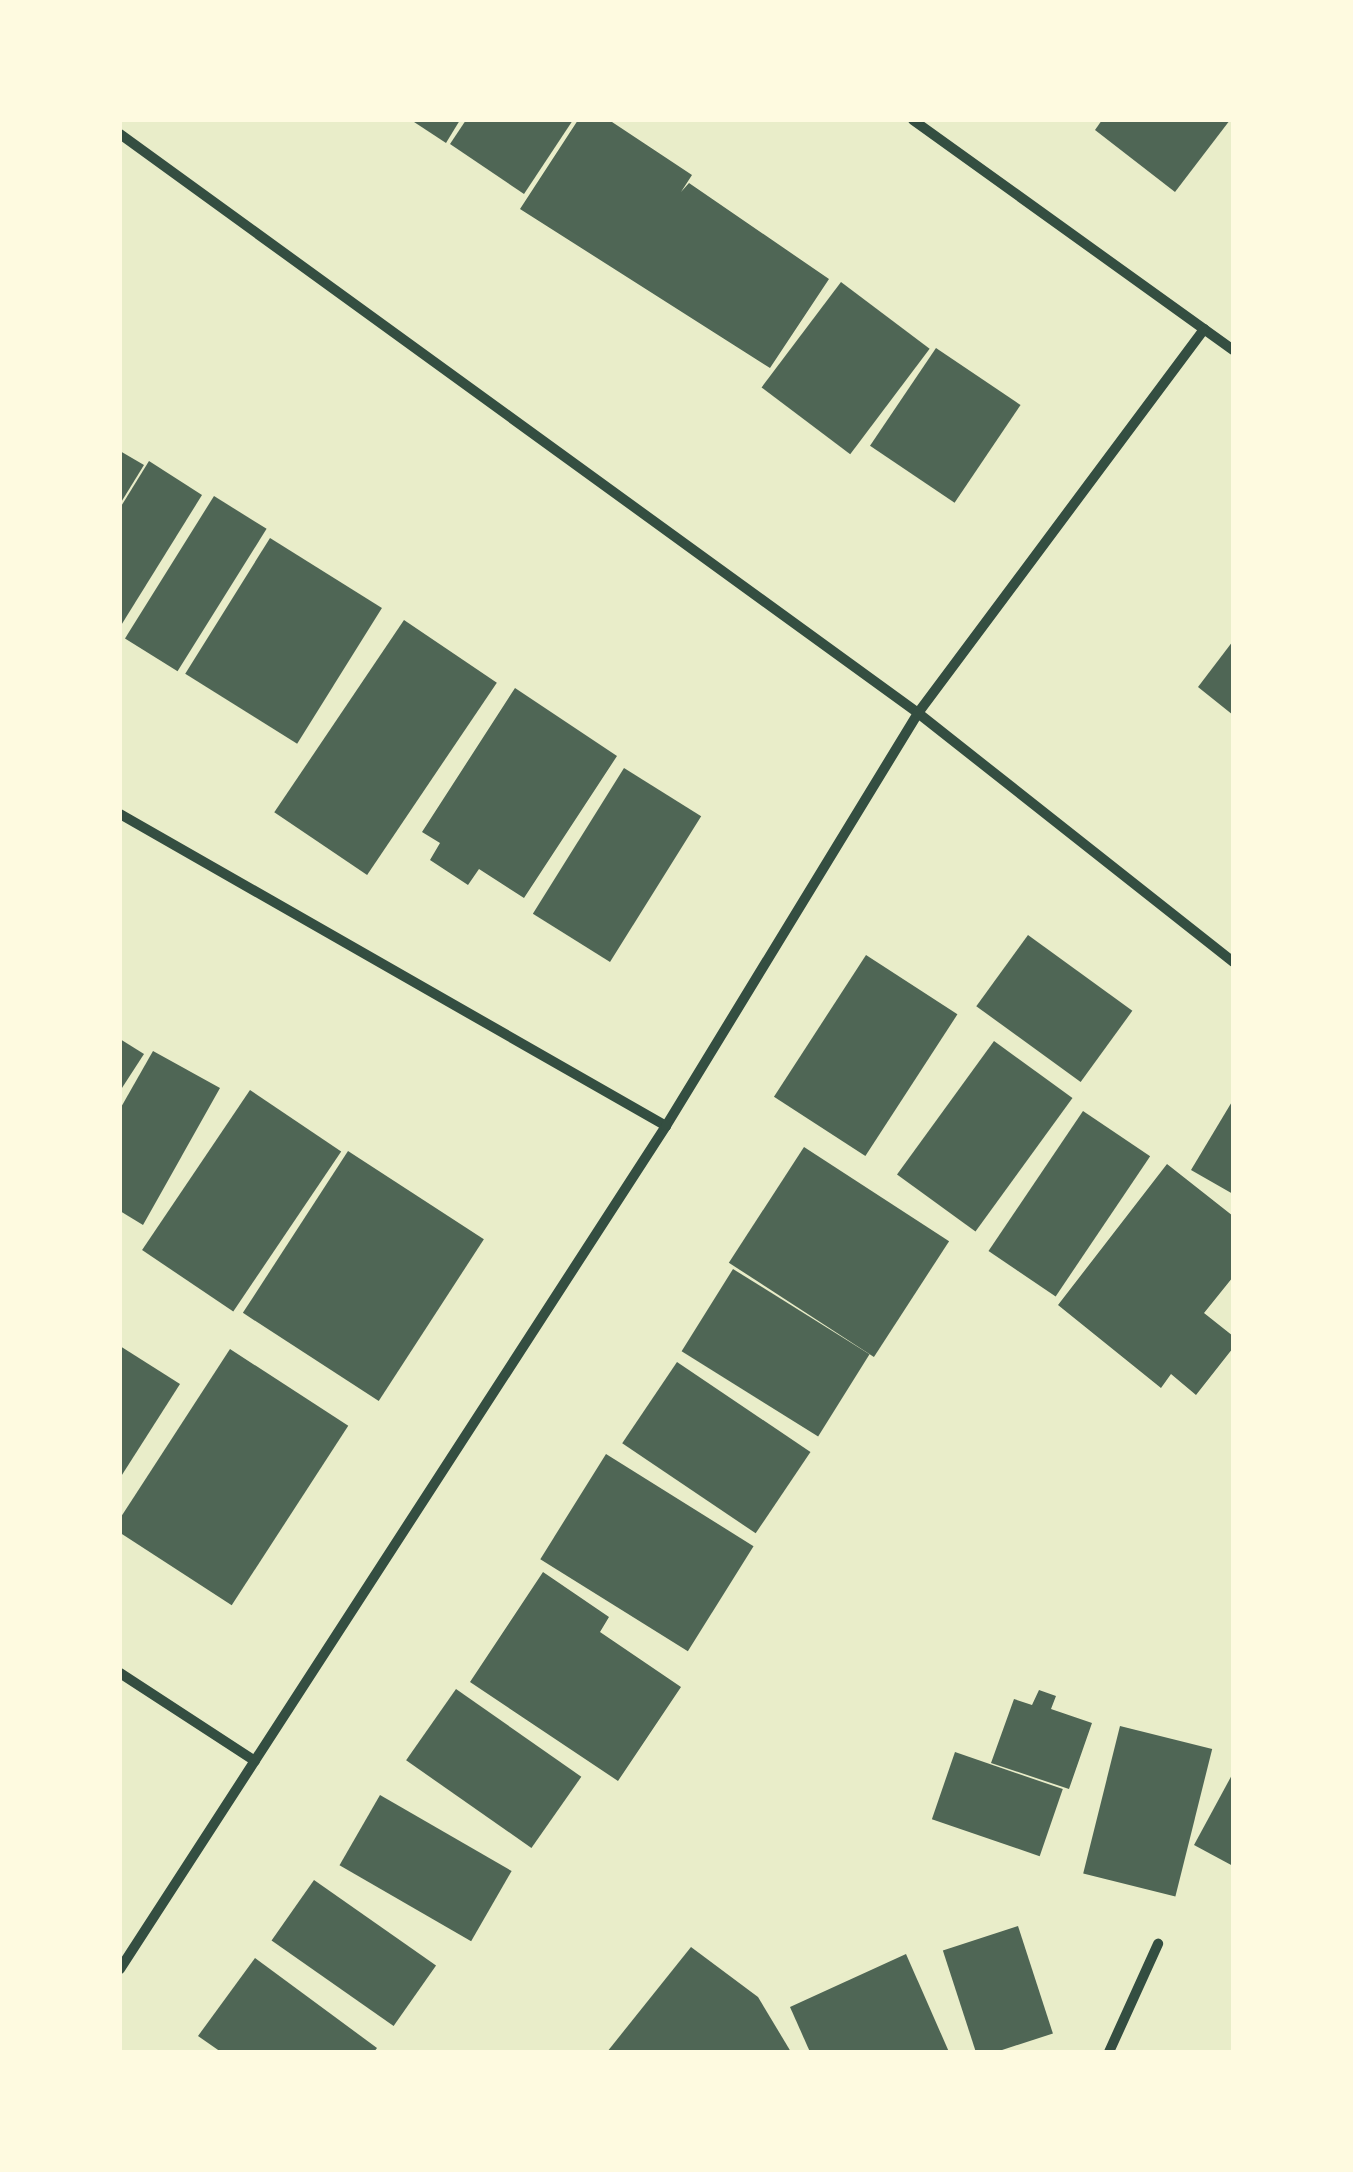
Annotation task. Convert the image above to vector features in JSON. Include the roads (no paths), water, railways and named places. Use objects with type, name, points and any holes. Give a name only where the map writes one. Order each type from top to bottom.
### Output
[{"type":"street","points":[[913,120],[1233,350]]},
{"type":"street","points":[[120,134],[918,713],[1233,962]]},
{"type":"street","points":[[120,1969],[666,1126],[918,713],[1204,330]]},
{"type":"street","points":[[120,814],[666,1126]]},
{"type":"street","points":[[120,1673],[254,1761]]},
{"type":"street","points":[[1108,2052],[1158,1944]]}]
